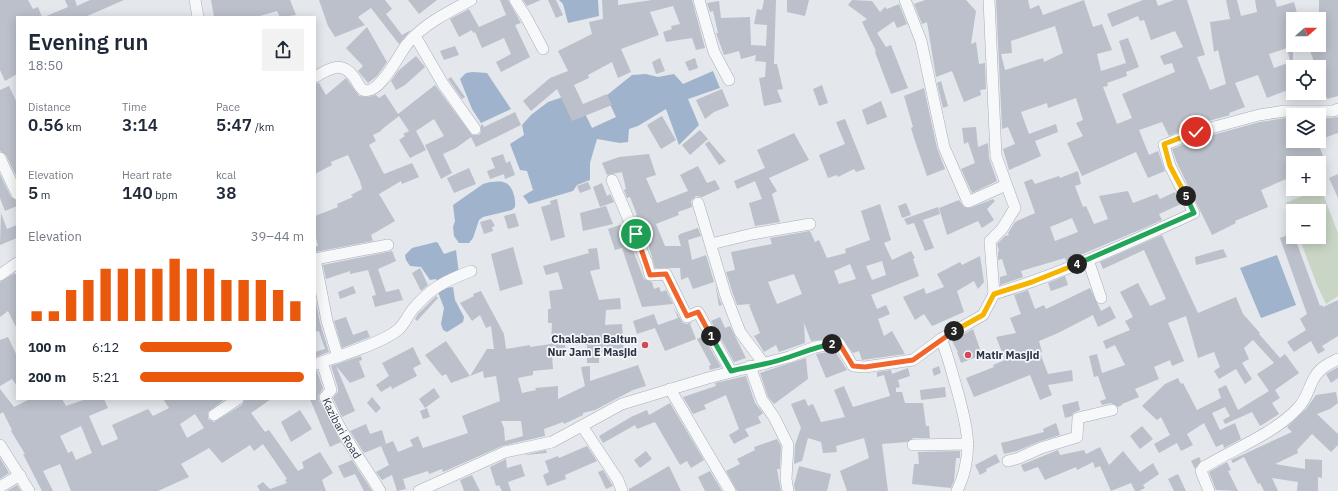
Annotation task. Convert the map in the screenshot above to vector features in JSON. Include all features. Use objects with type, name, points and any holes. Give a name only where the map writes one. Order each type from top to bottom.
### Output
[{"type":"street","points":[[195,0],[198,16]]},
{"type":"street","points":[[316,76],[334,67],[340,67],[347,70],[363,90],[367,92],[373,90],[393,68],[407,44],[428,24],[471,0]]},
{"type":"street","points":[[515,0],[543,49]]},
{"type":"street","points":[[699,0],[714,52],[729,80]]},
{"type":"street","points":[[905,0],[921,41],[944,147],[968,202],[1006,186]]},
{"type":"street","points":[[424,490],[504,452],[552,442],[622,404],[731,371],[764,364],[815,347],[839,343],[853,366],[865,367],[913,360],[941,339],[983,315],[994,294],[990,241],[1002,229],[1015,208],[996,156],[989,0]]},
{"type":"street","points":[[415,36],[443,84],[475,129]]},
{"type":"street","points":[[994,294],[1032,282],[1088,260],[1194,213],[1170,166],[1164,144],[1196,132],[1259,115],[1285,111],[1333,111],[1338,109]]},
{"type":"street","points":[[0,158],[16,192]]},
{"type":"street","points":[[612,180],[647,263],[650,275],[666,274],[687,316],[698,312],[731,371]]},
{"type":"street","points":[[698,203],[726,296],[740,332],[764,364]]},
{"type":"street","points":[[711,244],[752,234],[810,224]]},
{"type":"street","points":[[316,259],[388,245]]},
{"type":"street","points":[[1088,260],[1101,298]]},
{"type":"street","points":[[0,275],[16,264]]},
{"type":"street","points":[[316,264],[327,321],[338,357]]},
{"type":"street","points":[[318,363],[338,357],[398,330],[410,313],[430,290],[441,283],[471,271]]},
{"type":"street","points":[[941,339],[949,356],[966,423],[968,444],[963,477],[957,491]]},
{"type":"street","points":[[1209,491],[1202,476],[1201,471],[1204,467],[1248,444],[1296,410],[1308,394],[1314,376],[1338,359]]},
{"type":"street","name":"Kazibari Road","points":[[318,363],[331,390],[325,397],[332,413],[355,454],[363,463],[380,491]]},
{"type":"street","points":[[750,366],[762,400],[774,418],[788,445],[786,480],[788,491]]},
{"type":"street","points":[[670,390],[730,491]]},
{"type":"street","points":[[214,415],[236,400]]},
{"type":"street","points":[[1008,461],[1019,458],[1041,448],[1077,437],[1078,418],[1112,410]]},
{"type":"street","points":[[582,426],[618,480],[622,491]]},
{"type":"street","points":[[913,445],[968,444]]},
{"type":"street","points":[[0,445],[29,491]]},
{"type":"street","points":[[0,487],[20,475]]},
{"type":"green space","points":[[1303,196],[1324,196],[1338,233],[1338,296],[1326,304],[1302,244],[1326,244],[1326,204],[1286,205],[1285,203]]},
{"type":"water","points":[[559,0],[598,0],[599,16],[568,23],[563,4]]},
{"type":"water","points":[[713,71],[720,88],[688,99],[699,125],[679,145],[666,109],[638,126],[629,129],[628,142],[620,143],[597,139],[590,163],[590,180],[577,185],[573,191],[529,204],[523,196],[533,190],[527,171],[520,170],[510,144],[524,135],[522,125],[531,115],[548,102],[575,93],[592,128],[616,117],[606,96],[632,75],[646,74],[658,77],[674,74],[683,84]]},
{"type":"water","points":[[466,73],[487,73],[511,109],[481,123],[472,109],[460,79]]},
{"type":"water","points":[[490,182],[502,182],[509,186],[514,196],[515,207],[512,210],[483,217],[479,220],[473,238],[469,243],[459,243],[454,236],[453,227],[455,221],[453,205],[483,184]]},
{"type":"water","points":[[436,242],[444,254],[456,250],[459,274],[438,284],[436,279],[430,280],[421,267],[410,266],[405,255],[412,248]]},
{"type":"water","points":[[1277,255],[1296,305],[1261,318],[1240,268]]},
{"type":"water","points":[[453,287],[455,300],[464,317],[463,322],[447,332],[443,330],[441,324],[444,308],[438,292],[445,288]]},
{"type":"building","points":[[0,0],[28,0],[33,9],[38,7],[42,16],[16,16],[16,75],[5,81],[0,70]]},
{"type":"building","points":[[65,0],[75,0],[77,6],[90,0],[124,0],[87,16],[46,16],[68,7]]},
{"type":"building","points":[[211,0],[290,0],[296,15],[280,16],[277,11],[260,16],[214,16]]},
{"type":"building","points":[[319,0],[385,0],[392,9],[386,14],[402,35],[411,30],[399,44],[371,8],[358,17],[365,25],[335,37],[328,26]]},
{"type":"building","points":[[408,0],[437,0],[419,14]]},
{"type":"building","points":[[500,0],[508,0],[521,23],[515,25],[530,57],[501,72],[496,62],[511,54],[504,38],[482,48],[475,32],[473,33],[472,30],[459,37],[450,19],[469,9],[479,27],[506,15]]},
{"type":"building","points":[[523,0],[541,0],[527,6]]},
{"type":"building","points":[[548,0],[556,0],[563,15],[556,18]]},
{"type":"building","points":[[602,0],[618,0],[618,5],[652,0],[692,0],[705,48],[696,50],[692,38],[666,42],[663,32],[672,29],[671,26],[680,24],[673,6],[650,12],[659,35],[621,49],[631,72],[618,78],[612,62],[588,75],[589,78],[574,85],[583,104],[607,94],[612,105],[572,121],[557,89],[531,111],[523,101],[550,78],[568,71],[558,51],[592,34],[589,22],[603,19]]},
{"type":"building","points":[[764,0],[776,0],[774,64],[777,64],[783,89],[777,90],[782,102],[764,106],[759,78],[765,77],[766,62],[755,61],[756,55],[741,59],[739,51],[724,55],[716,33],[718,33],[713,11],[710,12],[707,3],[719,1],[721,18],[750,17],[751,45],[766,46],[767,25],[754,24],[757,9],[762,10]]},
{"type":"building","points":[[787,0],[809,0],[805,16],[787,12]]},
{"type":"building","points":[[852,0],[872,1],[880,12],[885,7],[887,9],[899,4],[907,24],[897,28],[894,21],[877,33],[886,47],[891,45],[908,88],[891,94],[875,52],[876,51],[862,22],[867,19],[848,5]]},
{"type":"building","points":[[925,0],[966,0],[976,11],[971,44],[976,42],[979,64],[985,63],[986,89],[980,90],[981,95],[964,102],[952,71],[936,77],[927,22],[922,24],[914,4]]},
{"type":"building","points":[[996,0],[1028,0],[1030,9],[1039,5],[1043,15],[1084,0],[1093,27],[1102,24],[1112,50],[1097,54],[1101,71],[1126,63],[1119,41],[1128,38],[1139,67],[1126,72],[1127,76],[1107,83],[1108,86],[1103,87],[1117,124],[1132,118],[1122,94],[1175,72],[1172,63],[1164,65],[1160,56],[1183,47],[1175,31],[1151,40],[1144,20],[1140,21],[1138,16],[1112,27],[1107,14],[1143,0],[1156,0],[1158,6],[1174,0],[1187,0],[1205,55],[1197,57],[1210,90],[1226,84],[1218,50],[1214,52],[1210,22],[1230,19],[1226,0],[1237,0],[1241,16],[1257,12],[1255,0],[1275,0],[1277,7],[1294,2],[1297,12],[1286,12],[1286,48],[1269,54],[1274,68],[1286,64],[1286,91],[1267,98],[1258,75],[1235,83],[1245,107],[1229,113],[1230,115],[1194,125],[1169,136],[1162,122],[1139,130],[1149,155],[1158,151],[1165,171],[1148,178],[1136,152],[1082,176],[1067,143],[1083,136],[1076,123],[1083,120],[1076,98],[1048,108],[1047,103],[1021,112],[1029,134],[1056,124],[1058,132],[1035,141],[1041,156],[1009,170],[1003,149],[1015,144],[1008,127],[1002,129]],"holes":[[[1055,26],[1063,53],[1044,62],[1043,58],[1005,70],[1001,54],[1012,53],[1011,41]]]},
{"type":"building","points":[[1319,0],[1338,0],[1338,96],[1327,99],[1326,60],[1313,60],[1311,52],[1326,52],[1326,12],[1319,12]]},
{"type":"building","points":[[367,27],[387,62],[377,76],[368,83],[358,71],[363,66],[346,48]]},
{"type":"building","points":[[455,46],[459,55],[444,60],[440,51]]},
{"type":"building","points":[[1288,52],[1293,52],[1293,60],[1290,60]]},
{"type":"building","points":[[416,56],[425,67],[405,85],[396,90],[391,81],[398,71]]},
{"type":"building","points":[[660,58],[665,71],[656,74],[652,62]]},
{"type":"building","points":[[695,58],[698,68],[689,71],[685,62]]},
{"type":"building","points":[[451,77],[465,97],[462,99],[448,79]]},
{"type":"building","points":[[346,78],[359,96],[369,97],[376,95],[379,98],[385,94],[398,114],[435,85],[472,135],[479,135],[482,124],[484,127],[515,112],[521,125],[476,147],[471,137],[456,148],[443,154],[452,173],[441,179],[425,145],[444,136],[434,119],[416,131],[426,150],[410,158],[399,140],[405,136],[403,134],[409,131],[399,116],[381,131],[373,135],[376,141],[369,145],[384,174],[412,163],[419,177],[402,184],[401,181],[379,194],[395,221],[371,235],[373,241],[316,252],[316,246],[318,246],[316,238],[316,216],[338,207],[337,204],[353,197],[351,195],[362,189],[348,155],[331,162],[332,165],[316,173],[316,84],[319,83],[326,95]]},
{"type":"building","points":[[941,81],[948,106],[943,108],[937,83]]},
{"type":"building","points":[[822,85],[828,103],[819,106],[813,89]]},
{"type":"building","points":[[9,86],[16,101],[16,176],[6,155],[0,151],[0,90]]},
{"type":"building","points":[[924,88],[937,148],[945,169],[927,176],[911,128],[913,127],[904,96]]},
{"type":"building","points":[[722,89],[729,106],[714,112],[705,119],[696,100]]},
{"type":"building","points":[[881,101],[887,117],[867,125],[862,110]]},
{"type":"building","points":[[662,116],[676,140],[661,149],[647,125]]},
{"type":"building","points":[[1338,117],[1338,133],[1326,137],[1326,118]]},
{"type":"building","points":[[1286,118],[1286,148],[1320,148],[1323,156],[1286,156],[1286,179],[1261,190],[1268,207],[1235,221],[1236,223],[1212,235],[1177,163],[1172,149],[1198,139],[1260,122]]},
{"type":"building","points":[[845,119],[865,169],[856,172],[854,169],[838,177],[837,175],[828,178],[819,155],[845,144],[836,122]]},
{"type":"building","points":[[976,127],[978,147],[988,143],[989,158],[997,181],[972,193],[961,169],[975,163],[968,142],[964,144],[962,128]]},
{"type":"building","points":[[700,130],[708,139],[690,155],[682,145]]},
{"type":"building","points":[[794,133],[809,160],[769,178],[777,191],[772,194],[780,222],[755,226],[749,203],[762,199],[755,181],[737,189],[734,181],[765,168],[757,150]]},
{"type":"building","points":[[709,141],[726,161],[719,165],[705,144]]},
{"type":"building","points":[[503,154],[506,163],[510,161],[515,175],[505,179],[504,174],[490,179],[487,171],[495,168],[491,158]]},
{"type":"building","points":[[649,154],[656,175],[646,178],[657,203],[688,191],[680,175],[698,166],[707,183],[715,180],[720,189],[702,197],[696,196],[691,201],[692,207],[678,212],[679,215],[656,224],[665,246],[681,246],[678,236],[698,228],[701,236],[688,240],[692,260],[706,255],[714,282],[693,289],[688,277],[681,280],[680,268],[655,268],[644,230],[641,231],[630,197],[627,198],[624,190],[626,189],[622,172],[607,175],[602,163],[619,157]]},
{"type":"building","points":[[469,168],[476,184],[454,193],[447,178]]},
{"type":"building","points":[[1078,171],[1081,184],[1075,186],[1083,207],[1086,206],[1094,224],[1108,219],[1099,196],[1128,191],[1133,203],[1157,194],[1160,199],[1175,192],[1181,204],[1159,214],[1162,220],[1142,229],[1066,261],[1065,258],[1021,271],[1023,277],[1000,285],[1000,277],[1007,275],[1002,259],[998,260],[999,251],[997,244],[1005,236],[1009,235],[1008,233],[1015,222],[1035,213],[1024,182],[1032,179],[1035,184],[1059,176],[1060,178]],"holes":[[[1072,218],[1078,232],[1055,241],[1050,227]]]},
{"type":"building","points":[[0,174],[11,197],[16,200],[16,206],[5,211],[0,198]]},
{"type":"building","points":[[1338,174],[1338,198],[1329,178]]},
{"type":"building","points":[[588,182],[591,189],[580,193],[577,186]]},
{"type":"building","points":[[602,183],[607,196],[610,194],[614,202],[600,207],[593,187]]},
{"type":"building","points":[[557,199],[565,237],[551,241],[541,207],[551,204],[550,201]]},
{"type":"building","points":[[993,199],[995,201],[987,209],[994,220],[982,228],[978,221],[947,235],[939,208],[959,200],[964,207],[970,208]]},
{"type":"building","points":[[906,203],[911,215],[902,218],[898,206]]},
{"type":"building","points":[[880,204],[891,240],[884,243],[892,260],[911,251],[915,258],[913,259],[919,276],[871,295],[877,309],[886,305],[890,314],[878,319],[884,336],[892,331],[905,354],[862,360],[859,351],[853,353],[841,337],[811,341],[804,323],[805,343],[779,352],[776,345],[764,352],[754,336],[760,333],[749,305],[751,304],[737,305],[733,294],[726,272],[735,270],[731,252],[772,244],[770,238],[810,231],[815,242],[819,240],[827,258],[846,253],[845,249],[870,240],[861,211]],"holes":[[[882,261],[886,275],[872,280],[866,266]],[[850,264],[856,279],[839,284],[834,271]],[[794,274],[802,294],[777,304],[768,282]]]},
{"type":"building","points":[[606,206],[613,224],[583,231],[580,213]]},
{"type":"building","points":[[938,207],[940,214],[923,220],[934,248],[925,251],[914,223],[907,225],[904,219]]},
{"type":"building","points":[[1,213],[7,229],[16,225],[16,238],[0,245]]},
{"type":"building","points":[[515,213],[519,226],[508,229],[504,216]]},
{"type":"building","points":[[491,219],[495,226],[492,227],[493,231],[484,234],[480,222]]},
{"type":"building","points":[[623,224],[644,279],[652,282],[654,289],[659,287],[661,292],[666,290],[673,304],[642,307],[622,248],[615,250],[608,229]]},
{"type":"building","points":[[1162,235],[1198,313],[1236,297],[1243,314],[1260,333],[1259,334],[1280,358],[1285,354],[1299,373],[1275,390],[1280,398],[1272,403],[1279,414],[1260,426],[1252,412],[1225,424],[1223,420],[1230,416],[1225,407],[1212,413],[1220,430],[1235,423],[1241,439],[1224,448],[1223,444],[1216,447],[1204,423],[1187,434],[1193,445],[1181,451],[1177,443],[1159,453],[1154,444],[1170,435],[1161,417],[1157,420],[1142,406],[1165,384],[1178,378],[1181,384],[1183,383],[1197,410],[1221,398],[1218,389],[1226,385],[1238,410],[1269,391],[1257,374],[1274,363],[1253,340],[1244,348],[1249,359],[1242,363],[1252,379],[1245,384],[1236,369],[1219,379],[1214,371],[1220,367],[1214,352],[1198,358],[1186,316],[1168,323],[1184,361],[1172,366],[1170,360],[1154,367],[1159,379],[1135,389],[1139,397],[1118,407],[1111,403],[1102,405],[1100,401],[1106,399],[1098,376],[1094,377],[1089,356],[1097,354],[1102,373],[1125,365],[1115,345],[1106,349],[1103,341],[1130,330],[1125,321],[1133,317],[1120,292],[1138,283],[1150,306],[1166,299],[1144,250],[1103,269],[1100,262]]},
{"type":"building","points":[[1286,236],[1286,244],[1297,244],[1320,306],[1322,305],[1323,307],[1338,300],[1338,336],[1322,346],[1325,350],[1318,354],[1311,341],[1294,352],[1287,342],[1306,330],[1300,319],[1307,314],[1280,238]]},
{"type":"building","points":[[513,247],[523,284],[500,291],[491,254]]},
{"type":"building","points":[[597,248],[600,269],[590,271],[599,300],[620,298],[621,309],[606,310],[605,325],[622,324],[624,354],[599,352],[599,363],[587,363],[587,345],[565,344],[566,356],[552,356],[553,369],[533,371],[533,375],[518,378],[522,393],[536,390],[535,388],[558,386],[558,399],[585,386],[581,367],[590,366],[590,381],[638,365],[646,386],[633,390],[595,410],[583,413],[583,415],[564,424],[563,422],[544,429],[545,436],[502,446],[443,472],[442,469],[429,474],[428,471],[403,479],[406,489],[397,491],[392,475],[382,480],[376,472],[389,465],[381,446],[393,441],[398,452],[413,446],[410,440],[418,436],[423,448],[468,433],[462,416],[500,401],[496,376],[484,378],[483,371],[470,376],[487,349],[494,349],[491,326],[486,328],[480,315],[472,321],[460,303],[474,296],[473,294],[481,291],[504,334],[506,349],[530,345],[530,347],[551,344],[552,323],[548,323],[548,309],[551,309],[549,291],[563,289],[558,272],[546,275],[543,266],[589,253],[588,249]],"holes":[[[501,421],[521,421],[523,436],[505,441],[504,428]]]},
{"type":"building","points":[[1223,249],[1227,257],[1196,265],[1195,257]]},
{"type":"building","points":[[392,251],[396,261],[378,269],[386,292],[399,289],[403,300],[375,307],[372,296],[376,295],[368,270],[350,274],[350,271],[326,279],[323,265]]},
{"type":"building","points":[[980,256],[984,282],[978,289],[974,281],[957,291],[964,312],[932,326],[924,314],[915,320],[903,297],[924,288],[926,294],[944,287],[937,274],[960,262],[962,265]]},
{"type":"building","points":[[420,268],[428,285],[421,291],[412,273]]},
{"type":"building","points":[[15,273],[16,327],[8,311],[0,317],[0,282]]},
{"type":"building","points":[[1065,276],[1068,285],[1051,291],[1048,283]]},
{"type":"building","points":[[715,283],[722,305],[719,306]]},
{"type":"building","points":[[353,286],[356,293],[340,299],[338,292]]},
{"type":"building","points":[[1090,288],[1101,311],[1110,306],[1116,318],[1098,327],[1093,315],[1039,341],[1042,352],[1040,353],[1048,374],[1072,370],[1073,381],[1048,385],[1052,395],[1040,400],[1030,375],[974,397],[966,378],[994,367],[993,365],[1005,360],[996,337],[1016,333],[1010,318],[1021,314],[1014,295],[1028,290],[1035,309],[1044,305],[1046,309]]},
{"type":"building","points":[[436,296],[438,298],[417,321],[415,319],[418,314]]},
{"type":"building","points":[[316,301],[320,323],[329,352],[316,357],[316,352],[325,349],[319,331],[316,332]]},
{"type":"building","points":[[673,307],[683,323],[687,324],[692,322],[690,324],[696,339],[665,351],[655,328],[637,334],[633,321],[654,314],[658,325],[678,318]]},
{"type":"building","points":[[346,317],[353,335],[367,330],[370,337],[342,348],[334,321]]},
{"type":"building","points":[[720,317],[725,328],[730,326],[746,358],[734,362],[711,321]]},
{"type":"building","points":[[973,329],[982,355],[961,363],[958,352],[952,341]]},
{"type":"building","points":[[703,336],[721,367],[710,370],[709,366],[711,365],[697,339]]},
{"type":"building","points":[[8,337],[16,354],[16,385],[12,379],[0,386],[0,340]]},
{"type":"building","points":[[446,341],[470,376],[451,383],[446,374],[442,376],[425,355]]},
{"type":"building","points":[[413,347],[421,364],[413,368],[417,376],[392,389],[391,386],[381,392],[376,385],[389,376],[382,363]]},
{"type":"building","points":[[835,351],[847,370],[826,378],[816,354]]},
{"type":"building","points":[[361,356],[362,360],[359,361],[365,377],[350,383],[336,366],[355,411],[342,417],[333,398],[338,392],[338,388],[331,366]]},
{"type":"building","points":[[806,358],[808,379],[774,404],[768,397],[760,373]]},
{"type":"building","points":[[939,366],[941,373],[934,376],[932,369]]},
{"type":"building","points":[[1338,367],[1338,378],[1331,383],[1326,374]]},
{"type":"building","points":[[908,368],[910,376],[898,380],[900,387],[896,388],[896,392],[902,392],[905,403],[923,403],[926,426],[929,426],[930,438],[913,438],[907,442],[882,444],[888,491],[847,491],[840,471],[869,458],[864,438],[836,446],[837,452],[823,453],[821,442],[808,438],[802,461],[794,464],[795,445],[801,428],[791,404],[805,399],[808,406],[813,404],[821,422],[845,417],[834,390],[844,386],[853,407],[890,396],[884,375],[877,377],[877,372],[891,370],[892,374]]},
{"type":"building","points":[[316,371],[323,388],[318,396],[319,400],[341,442],[330,447],[310,400],[316,400]]},
{"type":"building","points":[[746,376],[755,403],[763,413],[758,417],[761,423],[745,429],[749,436],[734,444],[729,435],[739,429],[726,395],[704,405],[706,409],[693,414],[683,397],[716,386],[715,383]]},
{"type":"building","points":[[945,387],[946,397],[921,400],[920,390]]},
{"type":"building","points":[[434,388],[440,397],[425,408],[419,399]]},
{"type":"building","points":[[0,389],[14,407],[28,400],[63,400],[66,406],[83,400],[104,400],[108,408],[89,416],[102,446],[118,439],[112,425],[148,409],[153,416],[169,408],[164,400],[224,400],[208,412],[208,419],[214,422],[242,405],[244,400],[270,400],[251,413],[265,432],[269,430],[298,471],[304,468],[302,462],[320,452],[333,473],[322,480],[326,491],[260,491],[257,486],[263,482],[270,489],[287,483],[285,480],[287,479],[263,444],[254,451],[250,445],[222,463],[209,448],[181,464],[189,477],[158,491],[71,491],[60,464],[43,471],[53,491],[42,491],[23,454],[25,454],[11,431],[12,430],[3,412],[0,414]],"holes":[[[195,414],[204,428],[187,438],[180,424]],[[81,426],[92,453],[76,460],[72,451],[68,453],[60,436]]]},
{"type":"building","points":[[1336,392],[1338,403],[1330,409],[1317,414],[1338,434],[1338,445],[1331,452],[1312,434],[1297,450],[1298,453],[1275,464],[1305,469],[1305,459],[1322,460],[1322,478],[1318,477],[1318,491],[1297,491],[1298,482],[1272,478],[1278,491],[1264,491],[1260,483],[1258,484],[1244,457],[1233,463],[1231,460],[1292,432],[1287,427],[1306,409],[1316,395]]},
{"type":"building","points":[[372,397],[381,408],[376,413],[367,403]]},
{"type":"building","points":[[1078,401],[1080,410],[1073,413],[1072,416],[1065,418],[1062,405]]},
{"type":"building","points":[[670,403],[704,460],[691,468],[687,461],[680,465],[655,422],[637,429],[635,425],[603,443],[599,436],[631,417],[647,410],[649,415]]},
{"type":"building","points":[[427,408],[430,417],[423,419],[420,411]]},
{"type":"building","points":[[300,410],[312,429],[291,442],[281,422]]},
{"type":"building","points":[[1056,423],[1060,435],[1017,451],[1004,454],[1001,443],[1044,432],[1043,429]]},
{"type":"building","points":[[366,424],[370,434],[382,430],[386,444],[364,453],[350,431]]},
{"type":"building","points":[[1142,426],[1153,439],[1140,449],[1130,436]]},
{"type":"building","points":[[777,439],[781,446],[780,469],[777,469],[781,491],[737,491],[726,471],[740,464],[737,459],[755,450],[754,447]]},
{"type":"building","points":[[587,446],[597,461],[565,475],[566,479],[547,486],[543,475],[549,472],[545,461],[558,456],[559,458]]},
{"type":"building","points":[[1100,447],[1109,465],[1123,451],[1140,472],[1153,463],[1159,474],[1143,485],[1145,488],[1139,491],[1135,491],[1131,483],[1111,491],[1100,466],[1095,468],[1093,462],[1077,470],[1076,467],[1045,480],[1038,467],[1024,472],[1021,465],[1058,450],[1060,455],[1084,450],[1086,454]]},
{"type":"building","points":[[546,450],[547,453],[524,455]]},
{"type":"building","points":[[646,451],[652,459],[640,468],[634,460]]},
{"type":"building","points":[[960,451],[960,458],[956,458],[954,481],[951,488],[912,484],[914,464],[919,464],[918,452]]},
{"type":"building","points":[[996,454],[1000,462],[986,469],[987,471],[980,475],[975,465]]},
{"type":"building","points":[[1199,457],[1201,461],[1195,469],[1191,461]]},
{"type":"building","points":[[0,458],[9,473],[0,479]]},
{"type":"building","points":[[506,459],[507,468],[521,464],[525,476],[508,482],[511,491],[502,491],[499,485],[496,486],[490,467]]},
{"type":"building","points":[[352,460],[372,491],[364,491],[355,474],[344,478],[338,466]]},
{"type":"building","points":[[1227,462],[1231,470],[1228,471],[1238,491],[1216,490],[1209,472]]},
{"type":"building","points":[[669,466],[681,491],[629,491],[629,489]]},
{"type":"building","points":[[799,466],[831,474],[827,491],[795,491],[794,485]]},
{"type":"building","points":[[603,470],[613,486],[606,489],[598,472]]},
{"type":"building","points":[[710,471],[722,491],[705,491],[698,477]]},
{"type":"building","points":[[1178,474],[1186,491],[1174,491],[1168,479]]},
{"type":"building","points":[[472,475],[480,491],[464,491],[460,480]]},
{"type":"building","points":[[17,485],[21,491],[7,491]]},
{"type":"place","name":"Chalaban Baitun Nur Jam E Masjid","points":[[645,345]]},
{"type":"place","name":"Matir Masjid","points":[[968,355]]},
{"type":"route","points":[[636,234],[650,275],[666,274],[687,316],[698,312],[731,371],[789,357],[815,347],[839,343],[853,366],[865,367],[913,360],[941,339],[983,315],[994,294],[1032,282],[1088,260],[1194,213],[1170,166],[1164,144],[1196,132]]}]
